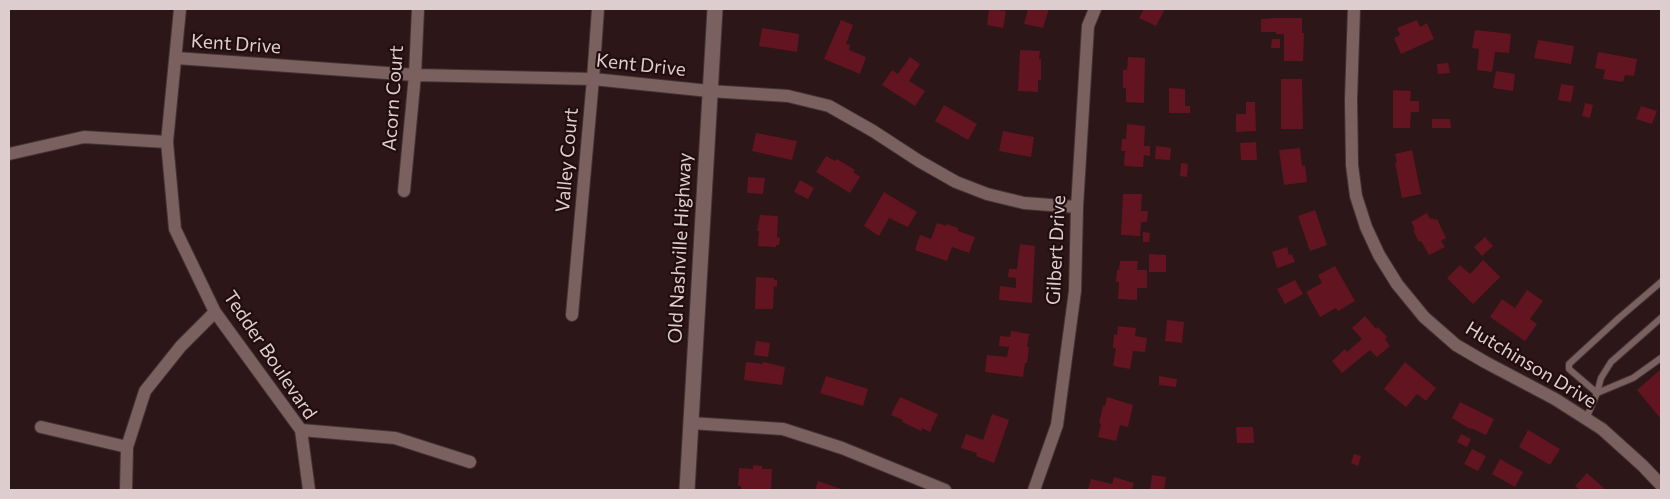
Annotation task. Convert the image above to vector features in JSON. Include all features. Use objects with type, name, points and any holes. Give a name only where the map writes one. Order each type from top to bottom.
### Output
[{"type":"main road","name":"Old Nashville Highway","points":[[687,490],[715,9]]},
{"type":"street","name":"Tedder Boulevard","points":[[180,9],[167,142],[175,230],[215,312],[301,430],[309,490]]},
{"type":"street","name":"Acorn Court","points":[[404,191],[418,9]]},
{"type":"street","name":"Valley Court","points":[[572,315],[598,9]]},
{"type":"street","name":"Gilbert Drive","points":[[1034,490],[1057,425],[1074,291],[1076,207],[1088,26],[1095,9]]},
{"type":"street","name":"Hutchinson Drive","points":[[1354,9],[1352,165],[1356,196],[1366,227],[1379,255],[1397,284],[1424,317],[1456,345],[1555,399],[1602,429],[1661,485]]},
{"type":"street","name":"Kent Drive","points":[[176,58],[414,75],[593,79],[709,91],[788,96],[829,106],[956,182],[987,194],[1024,203],[1076,207]]},
{"type":"street","points":[[9,154],[84,137],[167,142]]},
{"type":"street","points":[[126,490],[127,447],[145,391],[181,346],[215,312]]},
{"type":"street","points":[[690,423],[783,429],[842,448],[945,490]]},
{"type":"street","points":[[41,427],[127,447]]},
{"type":"street","points":[[301,430],[395,438],[470,462]]},
{"type":"lane","points":[[1597,393],[1569,369],[1569,364],[1661,282]]},
{"type":"lane","points":[[1586,419],[1601,378],[1611,362],[1661,318]]},
{"type":"lane","points":[[1597,393],[1633,378],[1661,358]]},
{"type":"building","points":[[989,9],[1006,11],[1003,28],[987,25]]},
{"type":"building","points":[[1028,9],[1049,9],[1043,28],[1024,24]]},
{"type":"building","points":[[1144,9],[1165,9],[1156,26],[1139,18]]},
{"type":"building","points":[[1302,18],[1302,33],[1304,33],[1303,61],[1284,61],[1284,34],[1261,32],[1261,19]]},
{"type":"building","points":[[841,20],[853,25],[846,44],[850,45],[849,50],[866,57],[860,74],[824,59]]},
{"type":"building","points":[[1417,20],[1420,27],[1427,23],[1434,39],[1401,54],[1394,38],[1400,35],[1397,28]]},
{"type":"building","points":[[762,28],[799,34],[797,52],[759,46]]},
{"type":"building","points":[[1475,30],[1511,34],[1509,53],[1495,52],[1492,72],[1477,70],[1479,49],[1472,48]]},
{"type":"building","points":[[1272,39],[1280,39],[1280,48],[1271,48]]},
{"type":"building","points":[[1538,40],[1574,46],[1571,64],[1534,58]]},
{"type":"building","points":[[1020,50],[1040,51],[1041,80],[1038,80],[1038,92],[1018,91]]},
{"type":"building","points":[[1598,52],[1637,59],[1634,76],[1625,75],[1623,82],[1603,79],[1605,70],[1595,68]]},
{"type":"building","points":[[910,57],[920,64],[909,81],[925,91],[915,106],[882,85],[892,70],[898,74]]},
{"type":"building","points":[[1128,57],[1145,58],[1144,103],[1126,102],[1126,88],[1123,88],[1123,70],[1127,70]]},
{"type":"building","points":[[1448,63],[1450,73],[1438,74],[1437,64]]},
{"type":"building","points":[[1496,71],[1515,74],[1513,91],[1493,88]]},
{"type":"building","points":[[1281,79],[1302,79],[1303,129],[1281,129]]},
{"type":"building","points":[[1561,84],[1574,86],[1571,102],[1558,100]]},
{"type":"building","points":[[1169,88],[1185,89],[1185,106],[1190,106],[1190,113],[1169,113]]},
{"type":"building","points":[[1393,90],[1411,91],[1410,101],[1419,101],[1419,112],[1411,112],[1410,128],[1393,128]]},
{"type":"building","points":[[1246,102],[1255,102],[1256,131],[1236,132],[1236,114],[1246,114]]},
{"type":"building","points":[[1585,103],[1593,105],[1590,118],[1582,116]]},
{"type":"building","points":[[944,105],[977,124],[968,140],[935,121]]},
{"type":"building","points":[[1641,106],[1657,111],[1652,124],[1636,119]]},
{"type":"building","points":[[1432,119],[1450,119],[1451,128],[1432,128]]},
{"type":"building","points":[[1127,124],[1145,126],[1144,146],[1150,146],[1150,156],[1144,155],[1143,167],[1124,166],[1125,151],[1121,151],[1122,139],[1126,139]]},
{"type":"building","points":[[1003,131],[1034,137],[1031,157],[999,151]]},
{"type":"building","points":[[756,133],[797,141],[792,160],[752,151]]},
{"type":"building","points":[[1256,142],[1257,160],[1241,160],[1240,143]]},
{"type":"building","points":[[1156,146],[1171,148],[1170,160],[1155,159]]},
{"type":"building","points":[[1300,148],[1302,166],[1305,165],[1307,182],[1284,185],[1279,150]]},
{"type":"building","points":[[1412,150],[1421,194],[1402,198],[1395,154]]},
{"type":"building","points":[[826,156],[835,161],[837,159],[855,170],[853,172],[860,177],[850,193],[816,172]]},
{"type":"building","points":[[1181,163],[1188,164],[1187,177],[1180,176]]},
{"type":"building","points":[[748,177],[765,178],[763,194],[747,193]]},
{"type":"building","points":[[800,180],[814,188],[808,199],[794,192]]},
{"type":"building","points":[[884,192],[917,212],[908,227],[889,218],[879,236],[864,226]]},
{"type":"building","points":[[1123,194],[1142,194],[1141,211],[1148,211],[1147,222],[1141,222],[1140,236],[1121,235]]},
{"type":"building","points":[[1315,210],[1327,245],[1310,251],[1298,216]]},
{"type":"building","points":[[1427,213],[1430,219],[1437,219],[1446,238],[1441,241],[1445,247],[1429,255],[1421,241],[1419,242],[1411,222]]},
{"type":"building","points":[[760,215],[778,216],[777,237],[780,238],[779,245],[776,245],[776,247],[758,246],[759,231],[757,231]]},
{"type":"building","points":[[937,223],[958,228],[958,231],[975,237],[969,253],[952,247],[947,261],[915,250],[920,235],[931,239]]},
{"type":"building","points":[[1143,232],[1150,233],[1149,242],[1143,242]]},
{"type":"building","points":[[1485,237],[1493,246],[1482,256],[1474,247]]},
{"type":"building","points":[[1020,244],[1035,246],[1032,303],[999,300],[1000,286],[1016,288],[1016,278],[1008,277],[1009,269],[1017,269]]},
{"type":"building","points":[[1287,247],[1289,255],[1292,254],[1295,262],[1277,268],[1272,252]]},
{"type":"building","points":[[1149,254],[1166,255],[1166,272],[1149,272]]},
{"type":"building","points":[[1483,260],[1500,277],[1473,304],[1447,278],[1460,265],[1470,274]]},
{"type":"building","points":[[1120,261],[1138,261],[1137,270],[1147,270],[1147,288],[1137,288],[1137,300],[1118,299],[1119,282],[1116,282]]},
{"type":"building","points":[[1335,266],[1355,301],[1338,311],[1336,308],[1320,317],[1306,292],[1322,283],[1318,275]]},
{"type":"building","points":[[756,277],[774,278],[774,280],[777,280],[777,287],[774,286],[773,309],[755,309]]},
{"type":"building","points":[[1295,280],[1303,294],[1285,304],[1277,289]]},
{"type":"building","points":[[1527,290],[1543,301],[1530,319],[1537,324],[1525,341],[1490,317],[1502,299],[1515,308]]},
{"type":"building","points":[[1365,316],[1376,329],[1378,327],[1387,337],[1385,339],[1390,346],[1377,357],[1370,350],[1342,373],[1332,361],[1345,349],[1347,352],[1362,339],[1352,328]]},
{"type":"building","points":[[1167,320],[1184,322],[1182,343],[1165,341]]},
{"type":"building","points":[[1118,326],[1136,328],[1135,336],[1147,338],[1145,352],[1133,351],[1130,369],[1113,366],[1116,348],[1113,348],[1114,334],[1117,335]]},
{"type":"building","points":[[1011,331],[1029,334],[1027,363],[1025,363],[1023,377],[985,372],[987,355],[1007,357],[1009,347],[999,346],[1000,336],[1010,337]]},
{"type":"building","points":[[756,341],[770,343],[768,357],[754,355]]},
{"type":"building","points":[[746,362],[763,364],[763,362],[785,367],[782,385],[744,380]]},
{"type":"building","points":[[1405,362],[1436,388],[1426,401],[1417,394],[1406,407],[1384,389]]},
{"type":"building","points":[[1661,369],[1661,419],[1637,390]]},
{"type":"building","points":[[826,376],[868,389],[863,406],[820,393]]},
{"type":"building","points":[[1159,376],[1177,379],[1176,387],[1159,385]]},
{"type":"building","points":[[900,397],[938,414],[930,432],[922,428],[921,431],[891,415]]},
{"type":"building","points":[[1107,397],[1133,405],[1128,427],[1120,425],[1116,441],[1098,437],[1101,424],[1099,423]]},
{"type":"building","points":[[1460,402],[1494,419],[1486,435],[1470,429],[1452,418]]},
{"type":"building","points":[[992,414],[1009,420],[994,463],[976,456],[977,453],[961,448],[966,434],[983,440]]},
{"type":"building","points":[[1236,427],[1253,427],[1254,443],[1237,443]]},
{"type":"building","points":[[1528,430],[1560,449],[1550,465],[1519,447]]},
{"type":"building","points":[[1461,434],[1471,439],[1467,447],[1457,442]]},
{"type":"building","points":[[1472,449],[1486,456],[1478,471],[1464,464]]},
{"type":"building","points":[[1354,454],[1361,456],[1358,466],[1351,463]]},
{"type":"building","points":[[1500,459],[1523,472],[1515,487],[1492,474]]},
{"type":"building","points":[[753,465],[762,466],[762,469],[772,469],[771,490],[741,489],[741,486],[738,486],[739,468],[753,469]]},
{"type":"building","points":[[1587,473],[1606,490],[1580,490],[1575,486]]},
{"type":"building","points":[[1152,475],[1166,477],[1164,490],[1150,490]]},
{"type":"building","points":[[1114,477],[1134,483],[1132,490],[1088,490],[1091,479],[1112,484]]},
{"type":"building","points":[[818,481],[844,490],[815,490]]}]
